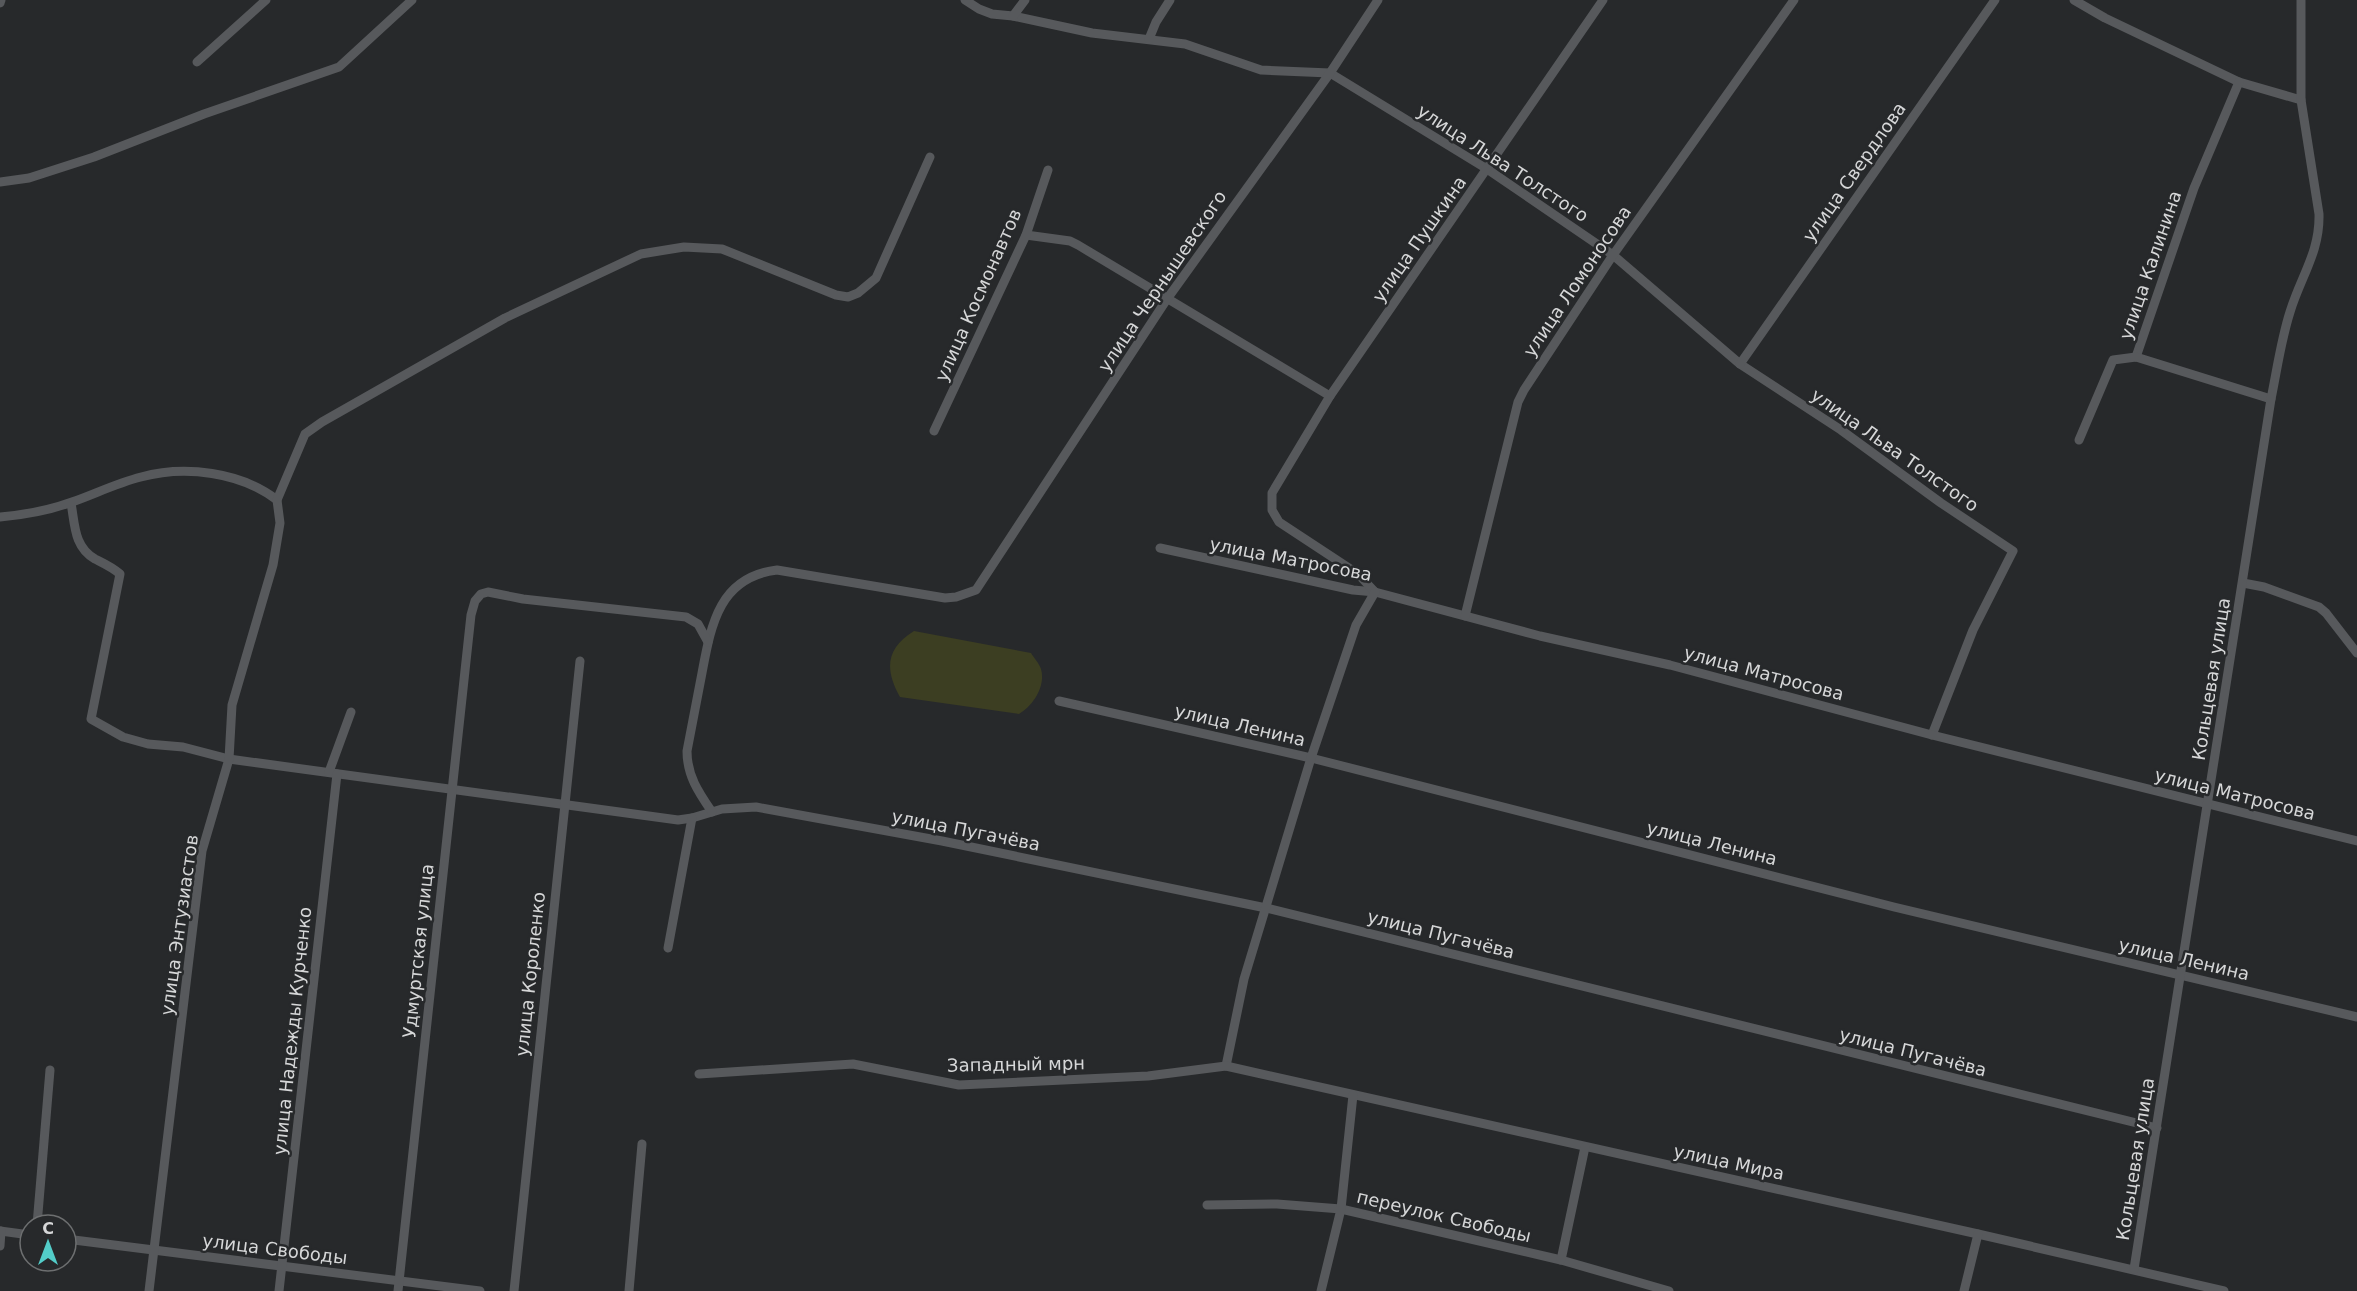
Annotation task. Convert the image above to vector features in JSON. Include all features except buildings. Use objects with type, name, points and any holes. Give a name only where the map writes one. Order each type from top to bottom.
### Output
[{"type":"street","points":[[197,62],[266,0]]},
{"type":"street","points":[[0,182],[29,178],[94,157],[204,114],[339,67],[412,0]]},
{"type":"street","name":"улица Льва Толстого","points":[[965,0],[978,9],[992,14],[1013,16],[1092,33],[1185,44],[1261,70],[1330,73],[1487,169],[1613,255],[1740,364],[1841,430],[1941,503],[2013,551],[1973,630],[1932,735]]},
{"type":"street","points":[[1013,16],[1025,0]]},
{"type":"street","points":[[1149,39],[1156,22],[1170,0]]},
{"type":"street","name":"улица Чернышевского","points":[[708,642],[713,622],[727,596],[746,579],[766,571],[777,570],[945,598],[966,595],[981,586],[1167,299],[1330,73],[1378,0]]},
{"type":"street","name":"улица Пушкина","points":[[1375,592],[1358,574],[1279,522],[1274,516],[1270,501],[1275,484],[1330,396],[1603,0]]},
{"type":"street","name":"улица Ломоносова","points":[[1465,616],[1518,402],[1613,255],[1794,0]]},
{"type":"street","name":"улица Свердлова","points":[[1740,364],[1995,0]]},
{"type":"street","points":[[2074,0],[2105,18],[2239,82],[2301,100]]},
{"type":"street","name":"Кольцевая улица","points":[[2134,1269],[2271,399],[2289,314],[2317,246],[2319,214],[2301,100],[2301,0]]},
{"type":"street","name":"улица Калинина","points":[[2079,440],[2113,360],[2136,357],[2194,188],[2239,82]]},
{"type":"street","points":[[0,517],[71,503],[144,476],[174,472],[202,472],[231,477],[254,486],[277,500],[305,434],[310,429],[505,318],[641,254],[684,247],[722,249],[836,295],[848,297],[858,293],[876,278],[930,157]]},
{"type":"street","name":"улица Космонавтов","points":[[934,431],[1026,235],[1048,170]]},
{"type":"street","points":[[1026,235],[1070,242],[1330,396]]},
{"type":"street","points":[[2136,357],[2271,399]]},
{"type":"street","name":"улица Энтузиастов","points":[[149,1291],[202,851],[229,759],[232,705],[273,565],[279,523],[277,500]]},
{"type":"street","name":"улица Пугачёва","points":[[71,503],[79,545],[94,558],[111,566],[120,574],[91,719],[131,739],[148,744],[183,747],[229,759],[678,820],[740,807],[756,807],[942,841],[1266,908],[2157,1128]]},
{"type":"street","name":"улица Матросова","points":[[1160,548],[1353,590],[1375,592],[1540,636],[1670,665],[1932,735],[2357,841]]},
{"type":"street","points":[[2243,583],[2264,587],[2319,608],[2326,613],[2357,653]]},
{"type":"street","name":"Удмуртская улица","points":[[399,1286],[451,789],[471,615],[475,601],[481,594],[488,592],[523,599],[686,617],[698,624],[708,642]]},
{"type":"street","points":[[1226,1066],[1244,979],[1311,758],[1356,625],[1375,592]]},
{"type":"street","points":[[708,642],[687,751],[687,765],[696,788],[712,812]]},
{"type":"street","name":"улица Короленко","points":[[514,1291],[580,661]]},
{"type":"street","name":"улица Ленина","points":[[1059,701],[1311,758],[1894,907],[2357,1017]]},
{"type":"street","name":"улица Надежды Курченко","points":[[279,1291],[333,773],[351,712]]},
{"type":"street","points":[[668,948],[692,818]]},
{"type":"street","name":"Западный мрн","points":[[699,1074],[853,1064],[959,1085],[1148,1076],[1226,1066]]},
{"type":"street","name":"улица Мира","points":[[1226,1066],[2134,1269],[2194,1288],[2224,1291]]},
{"type":"street","points":[[38,1213],[50,1070]]},
{"type":"street","points":[[1321,1291],[1341,1209],[1353,1095]]},
{"type":"street","points":[[630,1291],[642,1144]]},
{"type":"street","points":[[1561,1260],[1585,1147]]},
{"type":"street","name":"переулок Свободы","points":[[1207,1204],[1277,1204],[1341,1209],[1561,1260],[1669,1291]]},
{"type":"street","points":[[0,1246],[1,1231],[18,1233]]},
{"type":"street","points":[[1964,1291],[1978,1234]]},
{"type":"street","name":"улица Свободы","points":[[78,1241],[283,1267],[399,1286],[480,1291]]},
{"type":"green space","points":[[914,631],[1031,653],[1042,675],[1040,689],[1029,706],[1019,714],[900,697],[892,678],[890,661],[897,645]]}]
